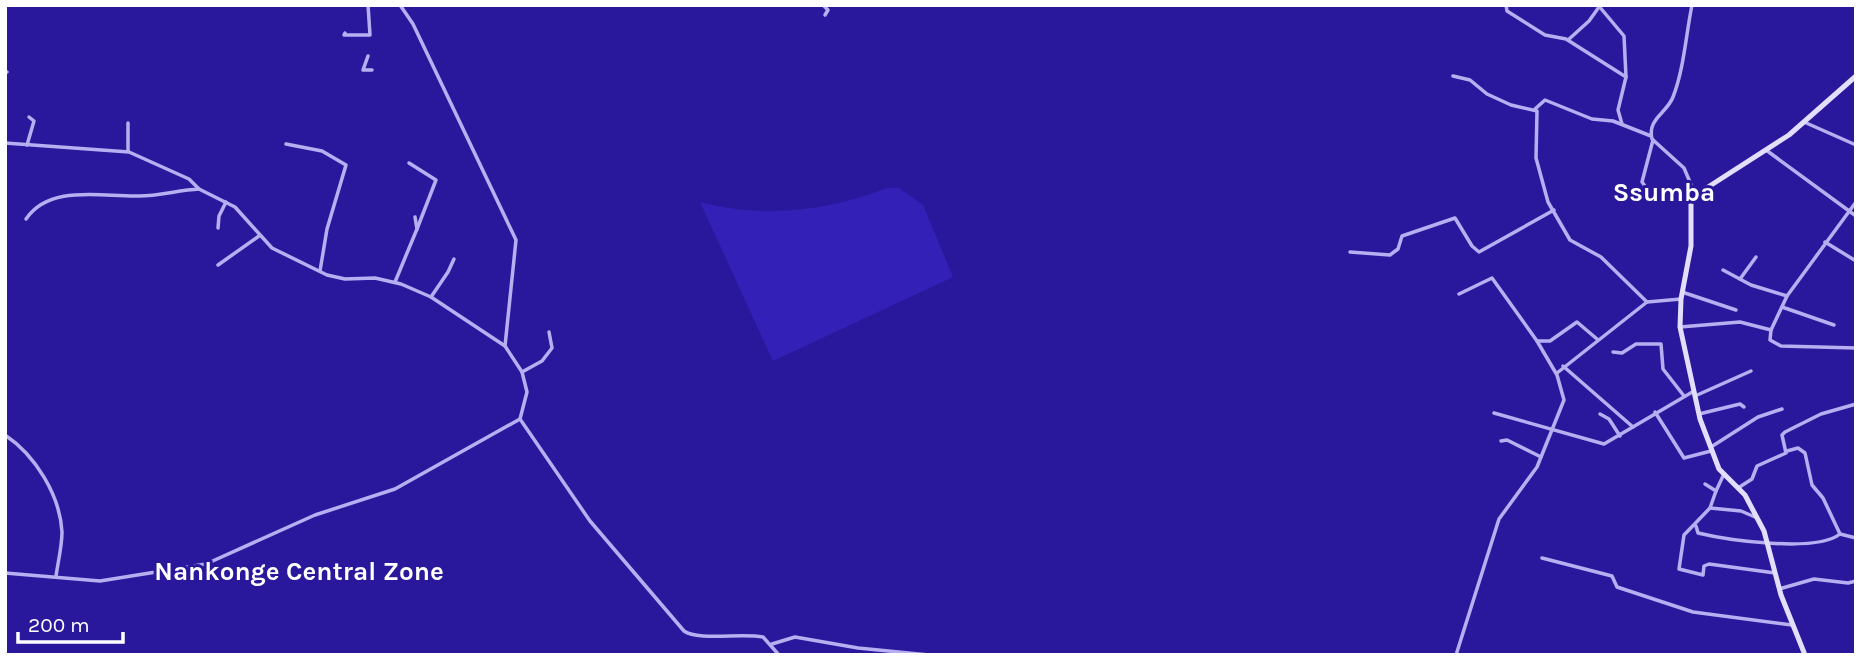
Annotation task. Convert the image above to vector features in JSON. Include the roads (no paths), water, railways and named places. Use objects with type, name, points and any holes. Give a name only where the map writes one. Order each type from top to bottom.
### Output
[{"type":"street","points":[[345,33],[344,35],[370,35],[368,5]]},
{"type":"street","points":[[400,5],[413,24],[516,240],[505,346]]},
{"type":"street","points":[[823,5],[828,10],[825,15]]},
{"type":"street","points":[[1506,5],[1507,11],[1545,35],[1567,40],[1626,77]]},
{"type":"street","points":[[1692,5],[1673,96],[1653,121],[1642,182],[1651,194],[1659,198],[1693,197],[1804,122],[1856,76]]},
{"type":"street","points":[[1567,40],[1589,22],[1599,6],[1623,36],[1626,77],[1618,110],[1622,124]]},
{"type":"street","points":[[368,56],[363,70],[372,70]]},
{"type":"street","points":[[1454,76],[1470,80],[1487,94],[1511,105],[1535,109]]},
{"type":"street","points":[[1647,302],[1601,257],[1570,240],[1544,195],[1538,172],[1535,109],[1544,100],[1591,119],[1622,124],[1652,138],[1684,168],[1693,197],[1690,246],[1681,299],[1681,327],[1699,414],[1710,449],[1723,476],[1738,488],[1757,518],[1767,541],[1779,589],[1805,655]]},
{"type":"street","points":[[27,145],[34,121],[29,117]]},
{"type":"street","points":[[1804,122],[1856,145]]},
{"type":"street","points":[[128,123],[128,152]]},
{"type":"street","points":[[5,143],[128,152],[189,179],[247,217],[259,236],[272,248],[320,271],[345,279],[375,278],[395,282],[430,297],[505,346],[522,372],[527,392],[520,419],[395,489],[315,514],[206,564],[100,581],[5,573]]},
{"type":"street","points":[[286,144],[322,151],[346,164],[327,229],[320,271]]},
{"type":"street","points":[[1766,150],[1856,216]]},
{"type":"street","points":[[395,282],[436,180],[409,163]]},
{"type":"street","points":[[26,219],[33,209],[54,197],[141,196],[199,188]]},
{"type":"street","points":[[218,228],[219,216],[226,202]]},
{"type":"street","points":[[1856,202],[1787,296],[1771,330],[1770,340],[1781,346],[1856,348]]},
{"type":"street","points":[[1350,252],[1390,256],[1398,249],[1402,236],[1455,218],[1472,246],[1479,252],[1554,210]]},
{"type":"street","points":[[415,217],[417,229]]},
{"type":"street","points":[[218,265],[259,236]]},
{"type":"street","points":[[1825,242],[1856,261]]},
{"type":"street","points":[[1740,279],[1756,257]]},
{"type":"street","points":[[430,297],[448,272],[454,258]]},
{"type":"street","points":[[1723,270],[1787,296]]},
{"type":"street","points":[[1456,655],[1499,519],[1541,457],[1564,400],[1557,376],[1537,341],[1492,278],[1459,294]]},
{"type":"street","points":[[1682,292],[1736,310]]},
{"type":"street","points":[[1557,376],[1563,366],[1597,339],[1622,324],[1647,302],[1681,299]]},
{"type":"street","points":[[1782,307],[1834,325]]},
{"type":"street","points":[[1537,341],[1550,341],[1577,322],[1597,339]]},
{"type":"street","points":[[1681,327],[1740,323],[1771,330]]},
{"type":"street","points":[[522,372],[542,361],[552,348],[549,332]]},
{"type":"street","points":[[1613,352],[1622,353],[1636,344],[1661,344],[1663,369],[1684,396]]},
{"type":"street","points":[[1563,366],[1633,427]]},
{"type":"street","points":[[1494,413],[1602,444],[1620,436],[1684,396],[1751,371]]},
{"type":"street","points":[[1699,414],[1741,404],[1744,407]]},
{"type":"street","points":[[1786,452],[1782,435],[1785,432],[1821,414],[1856,404]]},
{"type":"street","points":[[1655,412],[1684,458],[1710,449],[1758,418],[1782,409]]},
{"type":"street","points":[[1600,414],[1609,419],[1620,436]]},
{"type":"street","points":[[520,419],[590,521],[684,631],[697,637],[754,635],[772,644],[779,655]]},
{"type":"street","points":[[5,435],[29,455],[40,470],[60,516],[62,534],[56,576]]},
{"type":"street","points":[[1501,441],[1507,440],[1541,457]]},
{"type":"street","points":[[1738,488],[1752,479],[1757,466],[1798,448],[1805,453],[1812,485],[1823,498],[1840,534]]},
{"type":"street","points":[[1723,476],[1710,508],[1683,538],[1679,569],[1703,575],[1704,566],[1709,564],[1776,573]]},
{"type":"street","points":[[1704,484],[1716,491]]},
{"type":"street","points":[[1710,508],[1741,511],[1757,518]]},
{"type":"street","points":[[1696,526],[1698,533],[1744,542],[1812,542],[1833,540],[1840,534]]},
{"type":"street","points":[[1840,534],[1856,538]]},
{"type":"street","points":[[1542,558],[1612,576],[1617,587],[1693,612],[1794,625]]},
{"type":"street","points":[[1779,589],[1807,579],[1856,581]]},
{"type":"street","points":[[772,644],[795,637],[858,648],[929,655]]},
{"type":"district","name":"Ssumba","points":[[1664,192]]},
{"type":"district","name":"Nankonge Central Zone","points":[[299,571]]}]
